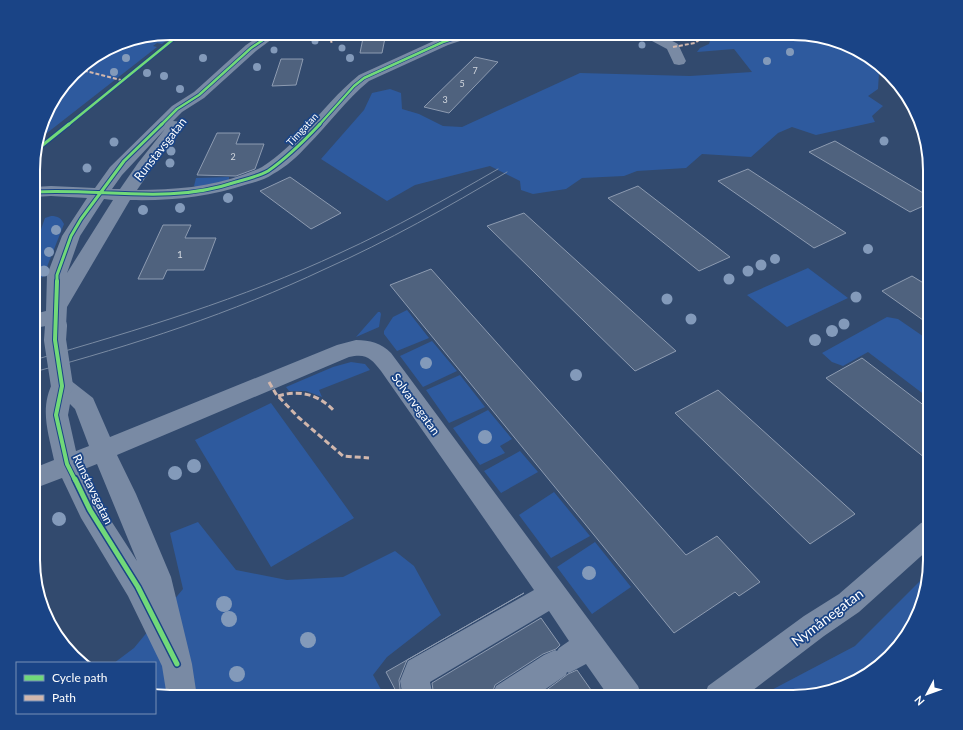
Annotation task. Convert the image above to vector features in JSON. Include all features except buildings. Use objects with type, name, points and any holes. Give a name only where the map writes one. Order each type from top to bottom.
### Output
[{"type":"street","name":"Runstavsgatan","points":[[251,48],[257,40]]},
{"type":"street","name":"Runstavsgatan","points":[[56,316],[113,194],[124,161],[177,109],[199,95],[251,48],[263,40]]},
{"type":"street","name":"Timgatan","points":[[40,192],[165,195],[205,191],[235,184],[266,172],[290,153],[354,86],[364,78],[450,40]]},
{"type":"street","points":[[660,40],[673,47],[679,61]]},
{"type":"street","name":"Runstavsgatan","points":[[177,664],[138,587],[90,510],[68,464],[56,415],[62,386],[55,340],[57,274],[71,236],[113,194],[167,136],[190,110],[199,95]]},
{"type":"street","points":[[40,320],[56,316]]},
{"type":"street","name":"Solvarvsgatan","points":[[40,476],[102,449],[345,350],[358,346],[369,348],[377,352],[400,381],[552,594],[571,656],[617,690]]},
{"type":"street","name":"Runstavsgatan","points":[[62,386],[85,404],[102,449],[123,494],[157,577],[177,664],[181,690]]},
{"type":"street","name":"Nymånegatan","points":[[728,690],[814,626],[849,603],[923,537]]},
{"type":"street","points":[[417,690],[415,681],[419,672],[552,594]]},
{"type":"street","points":[[518,690],[571,656]]},
{"type":"shaded area","points":[[167,40],[162,44],[157,43],[153,46],[157,47],[45,134],[57,105],[72,84],[84,72],[105,57],[120,50],[145,42]]},
{"type":"shaded area","points":[[710,40],[802,40],[827,44],[850,53],[880,73],[878,89],[868,96],[883,106],[872,116],[875,122],[816,135],[792,127],[778,133],[751,157],[702,154],[686,168],[637,171],[624,176],[582,178],[566,189],[533,194],[521,190],[520,181],[490,166],[415,185],[387,201],[321,159],[364,110],[372,93],[390,89],[401,93],[402,109],[419,114],[443,126],[462,127],[580,73],[690,76],[752,72],[734,49],[697,52],[700,48],[709,44]]},
{"type":"shaded area","points":[[229,177],[229,180],[196,187],[194,186],[196,178]]},
{"type":"shaded area","points":[[56,216],[62,220],[64,224],[43,277],[40,278],[40,233],[45,218]]},
{"type":"shaded area","points":[[808,268],[848,298],[787,327],[747,295]]},
{"type":"shaded area","points":[[407,310],[429,338],[397,351],[384,334],[384,331],[393,317]]},
{"type":"shaded area","points":[[378,312],[381,314],[379,327],[356,337]]},
{"type":"shaded area","points":[[887,317],[898,319],[923,336],[923,394],[868,352],[843,366],[832,362],[822,353]]},
{"type":"shaded area","points":[[432,341],[457,371],[423,387],[400,356]]},
{"type":"shaded area","points":[[351,362],[365,364],[370,370],[319,390],[322,397],[306,391],[289,391],[286,387],[333,367]]},
{"type":"shaded area","points":[[460,375],[485,407],[449,423],[426,390]]},
{"type":"shaded area","points":[[271,403],[354,518],[271,567],[195,440]]},
{"type":"shaded area","points":[[488,410],[512,439],[500,446],[505,453],[480,465],[453,428]]},
{"type":"shaded area","points":[[520,451],[538,472],[501,493],[484,471]]},
{"type":"shaded area","points":[[554,492],[590,536],[551,558],[519,515]]},
{"type":"shaded area","points":[[198,522],[236,570],[287,580],[343,577],[395,551],[414,566],[441,615],[387,657],[373,675],[381,690],[156,689],[156,662],[115,662],[134,648],[183,589],[170,533]]},
{"type":"shaded area","points":[[595,542],[631,587],[592,614],[557,567]]},
{"type":"shaded area","points":[[922,579],[919,594],[906,625],[891,646],[879,658],[858,673],[827,686],[810,689],[771,690],[855,646]]},
{"type":"tram line","points":[[40,358],[151,325],[228,299],[303,270],[400,223],[498,169]]},
{"type":"tram line","points":[[40,370],[109,351],[182,327],[290,285],[395,235],[507,172]]},
{"type":"marked path","points":[[331,40],[332,44]]},
{"type":"marked path","points":[[673,47],[695,43],[699,40]]},
{"type":"marked path","points":[[86,71],[121,80]]},
{"type":"marked path","points":[[269,382],[276,394],[298,417],[343,456],[369,458]]},
{"type":"marked path","points":[[278,396],[301,393],[317,397],[330,406],[335,412]]},
{"type":"cycle path","points":[[42,146],[172,40]]},
{"type":"cycle path","points":[[177,664],[138,587],[90,510],[67,464],[56,415],[62,386],[55,340],[57,275],[71,236],[81,219],[124,161],[177,109],[199,95],[251,48],[263,40]]},
{"type":"cycle path","points":[[40,192],[125,195],[176,194],[224,187],[247,179],[267,171],[291,153],[354,86],[364,78],[449,40]]}]
